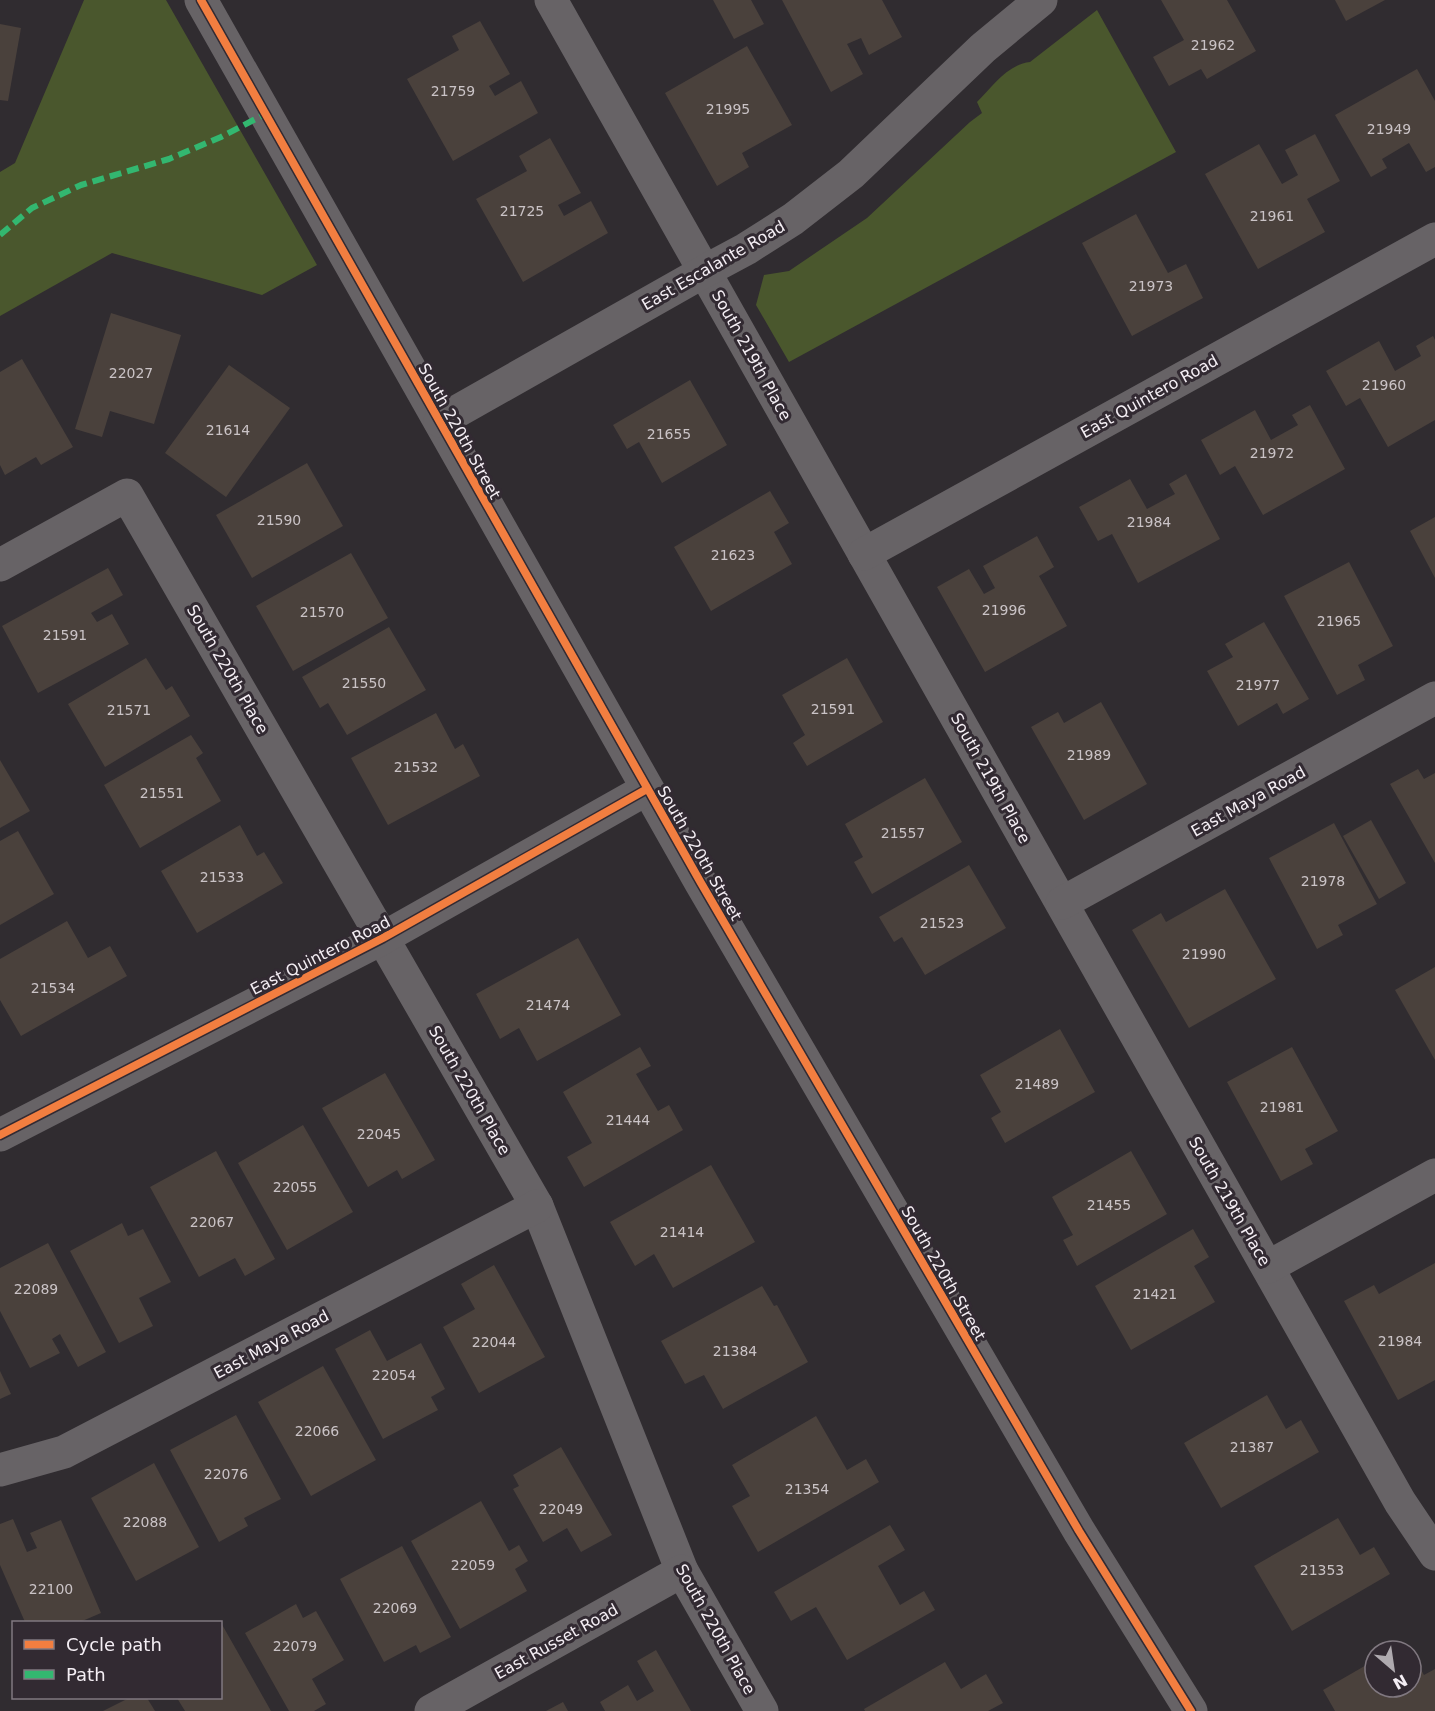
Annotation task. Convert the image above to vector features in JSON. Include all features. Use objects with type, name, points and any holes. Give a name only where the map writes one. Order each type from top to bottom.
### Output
[{"type":"street","name":"South 220th Street","points":[[201,0],[647,789],[1079,1532],[1191,1711]]},
{"type":"street","name":"South 219th Place","points":[[551,0],[1400,1502],[1435,1554]]},
{"type":"street","name":"East Escalante Road","points":[[440,421],[746,249],[793,219],[851,174],[984,48],[1041,0]]},
{"type":"street","name":"East Quintero Road","points":[[864,554],[1435,238]]},
{"type":"street","name":"South 220th Place","points":[[0,565],[127,495],[537,1206],[682,1571],[762,1711]]},
{"type":"street","name":"East Maya Road","points":[[1062,903],[1435,698]]},
{"type":"street","name":"East Quintero Road","points":[[2,1129],[383,938],[647,789]]},
{"type":"street","points":[[1268,1267],[1435,1175]]},
{"type":"street","name":"East Maya Road","points":[[0,1470],[64,1452],[537,1206]]},
{"type":"street","name":"East Russet Road","points":[[430,1711],[682,1571]]},
{"type":"green space","points":[[84,0],[166,0],[317,265],[262,295],[112,253],[0,316],[0,172],[15,163]]},
{"type":"green space","points":[[1097,10],[1176,152],[789,362],[756,305],[764,275],[789,271],[867,218],[982,113],[977,102],[1001,77],[1015,67],[1030,62]]},
{"type":"building","points":[[713,0],[751,0],[764,24],[734,39]]},
{"type":"building","points":[[782,0],[882,0],[902,37],[869,55],[861,38],[847,44],[863,74],[831,92]]},
{"type":"building","points":[[1161,0],[1227,0],[1256,51],[1207,79],[1201,69],[1169,86],[1153,57],[1184,40]]},
{"type":"building","points":[[1335,0],[1385,0],[1346,21]]},
{"type":"building","points":[[480,21],[510,74],[489,86],[495,96],[521,81],[538,113],[453,161],[407,79],[459,50],[452,36]]},
{"type":"building","points":[[0,24],[21,28],[8,101],[0,100]]},
{"type":"building","points":[[747,46],[792,125],[742,153],[749,167],[717,186],[665,93]]},
{"type":"building","points":[[1417,69],[1435,101],[1435,167],[1426,172],[1409,143],[1382,159],[1387,168],[1371,177],[1335,115]]},
{"type":"building","points":[[1315,134],[1340,181],[1307,199],[1325,232],[1258,269],[1205,174],[1259,144],[1282,184],[1298,175],[1285,150]]},
{"type":"building","points":[[550,138],[581,193],[558,205],[564,216],[591,201],[608,233],[523,282],[476,199],[527,171],[519,156]]},
{"type":"building","points":[[1136,214],[1168,273],[1186,264],[1203,298],[1132,336],[1082,243]]},
{"type":"building","points":[[111,313],[181,335],[154,424],[110,411],[102,437],[75,429]]},
{"type":"building","points":[[1433,336],[1435,340],[1435,420],[1388,447],[1360,398],[1346,406],[1326,371],[1379,341],[1395,371],[1421,356],[1416,346]]},
{"type":"building","points":[[22,359],[73,447],[41,465],[36,457],[5,475],[0,465],[0,372]]},
{"type":"building","points":[[229,365],[290,408],[226,497],[165,453]]},
{"type":"building","points":[[690,380],[727,445],[662,483],[639,442],[627,449],[613,425]]},
{"type":"building","points":[[1310,405],[1345,469],[1263,515],[1235,466],[1220,475],[1201,440],[1255,410],[1271,440],[1298,425],[1292,415]]},
{"type":"building","points":[[307,463],[343,526],[252,578],[216,515]]},
{"type":"building","points":[[1186,474],[1220,539],[1138,583],[1112,534],[1098,541],[1079,507],[1130,479],[1147,509],[1175,494],[1169,484]]},
{"type":"building","points":[[770,491],[789,523],[774,532],[792,564],[711,611],[674,547]]},
{"type":"building","points":[[1435,517],[1435,578],[1410,531]]},
{"type":"building","points":[[1037,536],[1054,567],[1039,576],[1067,626],[985,672],[937,587],[969,569],[984,594],[995,588],[983,566]]},
{"type":"building","points":[[351,553],[388,618],[293,671],[256,606]]},
{"type":"building","points":[[1349,562],[1393,646],[1358,665],[1365,680],[1337,695],[1284,596]]},
{"type":"building","points":[[108,568],[123,595],[91,613],[97,622],[112,614],[129,644],[38,693],[2,626]]},
{"type":"building","points":[[1264,622],[1309,699],[1283,714],[1277,703],[1238,726],[1207,671],[1233,657],[1225,644]]},
{"type":"building","points":[[389,627],[426,690],[347,735],[328,703],[320,708],[302,677]]},
{"type":"building","points":[[146,658],[166,690],[172,686],[190,716],[105,767],[68,704]]},
{"type":"building","points":[[847,658],[883,722],[807,766],[793,743],[805,735],[782,695]]},
{"type":"building","points":[[1101,702],[1147,784],[1084,820],[1031,727],[1058,712],[1064,723]]},
{"type":"building","points":[[436,713],[455,749],[463,744],[480,776],[388,825],[351,758]]},
{"type":"building","points":[[191,735],[203,753],[196,758],[221,801],[140,848],[104,785]]},
{"type":"building","points":[[0,760],[30,811],[0,828]]},
{"type":"building","points":[[1418,769],[1424,779],[1435,773],[1435,863],[1390,784]]},
{"type":"building","points":[[925,778],[962,842],[872,894],[854,862],[863,857],[845,824]]},
{"type":"building","points":[[1371,820],[1406,883],[1379,899],[1343,836]]},
{"type":"building","points":[[1334,823],[1377,904],[1338,925],[1343,935],[1317,949],[1269,858]]},
{"type":"building","points":[[240,825],[257,856],[264,852],[283,883],[197,933],[161,871]]},
{"type":"building","points":[[18,831],[54,894],[0,925],[0,841]]},
{"type":"building","points":[[969,865],[1006,928],[925,975],[902,937],[894,942],[879,917]]},
{"type":"building","points":[[1225,889],[1276,979],[1189,1028],[1132,930],[1161,913],[1166,922]]},
{"type":"building","points":[[67,921],[88,958],[110,946],[127,976],[21,1036],[0,1000],[0,959]]},
{"type":"building","points":[[578,938],[621,1015],[537,1061],[519,1028],[500,1039],[476,994]]},
{"type":"building","points":[[1435,967],[1435,1060],[1395,990]]},
{"type":"building","points":[[1060,1029],[1095,1092],[1005,1143],[991,1118],[1001,1112],[980,1075]]},
{"type":"building","points":[[640,1047],[651,1066],[636,1074],[658,1111],[669,1105],[683,1130],[584,1187],[567,1157],[592,1143],[563,1092]]},
{"type":"building","points":[[1292,1047],[1338,1131],[1305,1149],[1313,1164],[1281,1181],[1227,1082]]},
{"type":"building","points":[[385,1073],[435,1160],[402,1179],[397,1170],[368,1187],[322,1108]]},
{"type":"building","points":[[303,1125],[353,1212],[287,1250],[238,1163]]},
{"type":"building","points":[[216,1151],[275,1259],[245,1276],[235,1258],[199,1277],[150,1187]]},
{"type":"building","points":[[1131,1151],[1167,1214],[1077,1266],[1063,1240],[1073,1235],[1052,1197]]},
{"type":"building","points":[[711,1165],[755,1242],[673,1288],[654,1254],[635,1266],[610,1222]]},
{"type":"building","points":[[122,1223],[128,1236],[143,1229],[171,1282],[139,1298],[153,1326],[119,1343],[70,1251]]},
{"type":"building","points":[[1193,1229],[1209,1257],[1194,1266],[1215,1302],[1131,1350],[1095,1286]]},
{"type":"building","points":[[48,1243],[106,1352],[78,1367],[60,1334],[52,1339],[60,1353],[30,1368],[0,1311],[0,1268]]},
{"type":"building","points":[[1435,1263],[1435,1380],[1398,1400],[1344,1301],[1374,1285],[1379,1294]]},
{"type":"building","points":[[494,1265],[545,1357],[479,1393],[443,1327],[475,1309],[461,1284]]},
{"type":"building","points":[[762,1286],[774,1306],[777,1305],[808,1362],[723,1409],[704,1375],[685,1384],[661,1341]]},
{"type":"building","points":[[370,1330],[387,1361],[421,1343],[445,1389],[431,1397],[438,1410],[383,1439],[335,1349]]},
{"type":"building","points":[[323,1366],[376,1460],[311,1496],[258,1402]]},
{"type":"building","points":[[0,1371],[11,1394],[0,1399]]},
{"type":"building","points":[[1267,1395],[1286,1429],[1301,1420],[1319,1452],[1221,1508],[1184,1443]]},
{"type":"building","points":[[236,1415],[281,1499],[244,1518],[248,1526],[219,1542],[170,1450]]},
{"type":"building","points":[[816,1416],[847,1470],[866,1459],[879,1482],[758,1552],[732,1506],[750,1496],[732,1465]]},
{"type":"building","points":[[561,1447],[612,1535],[581,1552],[567,1528],[543,1542],[513,1489],[519,1486],[513,1475]]},
{"type":"building","points":[[154,1463],[199,1547],[136,1581],[91,1498]]},
{"type":"building","points":[[481,1501],[509,1551],[519,1545],[528,1561],[515,1569],[527,1591],[460,1629],[411,1541]]},
{"type":"building","points":[[1338,1518],[1360,1555],[1374,1547],[1390,1574],[1292,1631],[1254,1566]]},
{"type":"building","points":[[13,1519],[27,1552],[37,1548],[30,1533],[61,1520],[101,1613],[82,1621],[25,1621],[0,1565],[0,1524]]},
{"type":"building","points":[[890,1525],[905,1550],[878,1566],[900,1605],[924,1591],[935,1610],[847,1660],[816,1607],[791,1621],[774,1592]]},
{"type":"building","points":[[402,1546],[451,1637],[420,1653],[416,1645],[384,1662],[340,1579]]},
{"type":"building","points":[[296,1604],[303,1618],[316,1611],[344,1660],[312,1679],[326,1704],[314,1711],[289,1711],[245,1633]]},
{"type":"building","points":[[222,1625],[271,1711],[185,1711],[178,1699],[222,1699]]},
{"type":"building","points":[[656,1650],[691,1711],[605,1711],[600,1702],[628,1685],[637,1701],[654,1691],[637,1661]]},
{"type":"building","points":[[945,1662],[961,1689],[986,1674],[1003,1703],[988,1711],[865,1711],[864,1709]]},
{"type":"building","points":[[1363,1667],[1363,1699],[1423,1699],[1423,1673],[1424,1675],[1435,1669],[1435,1711],[1335,1711],[1323,1690]]},
{"type":"building","points":[[127,1699],[148,1699],[155,1711],[103,1711]]},
{"type":"building","points":[[563,1702],[568,1711],[546,1711]]},
{"type":"marked path","points":[[0,235],[32,208],[81,185],[169,159],[221,137],[265,114]]},
{"type":"cycle path","points":[[201,0],[701,883],[1079,1531],[1191,1711]]},
{"type":"cycle path","points":[[0,1135],[383,938],[647,789]]}]
